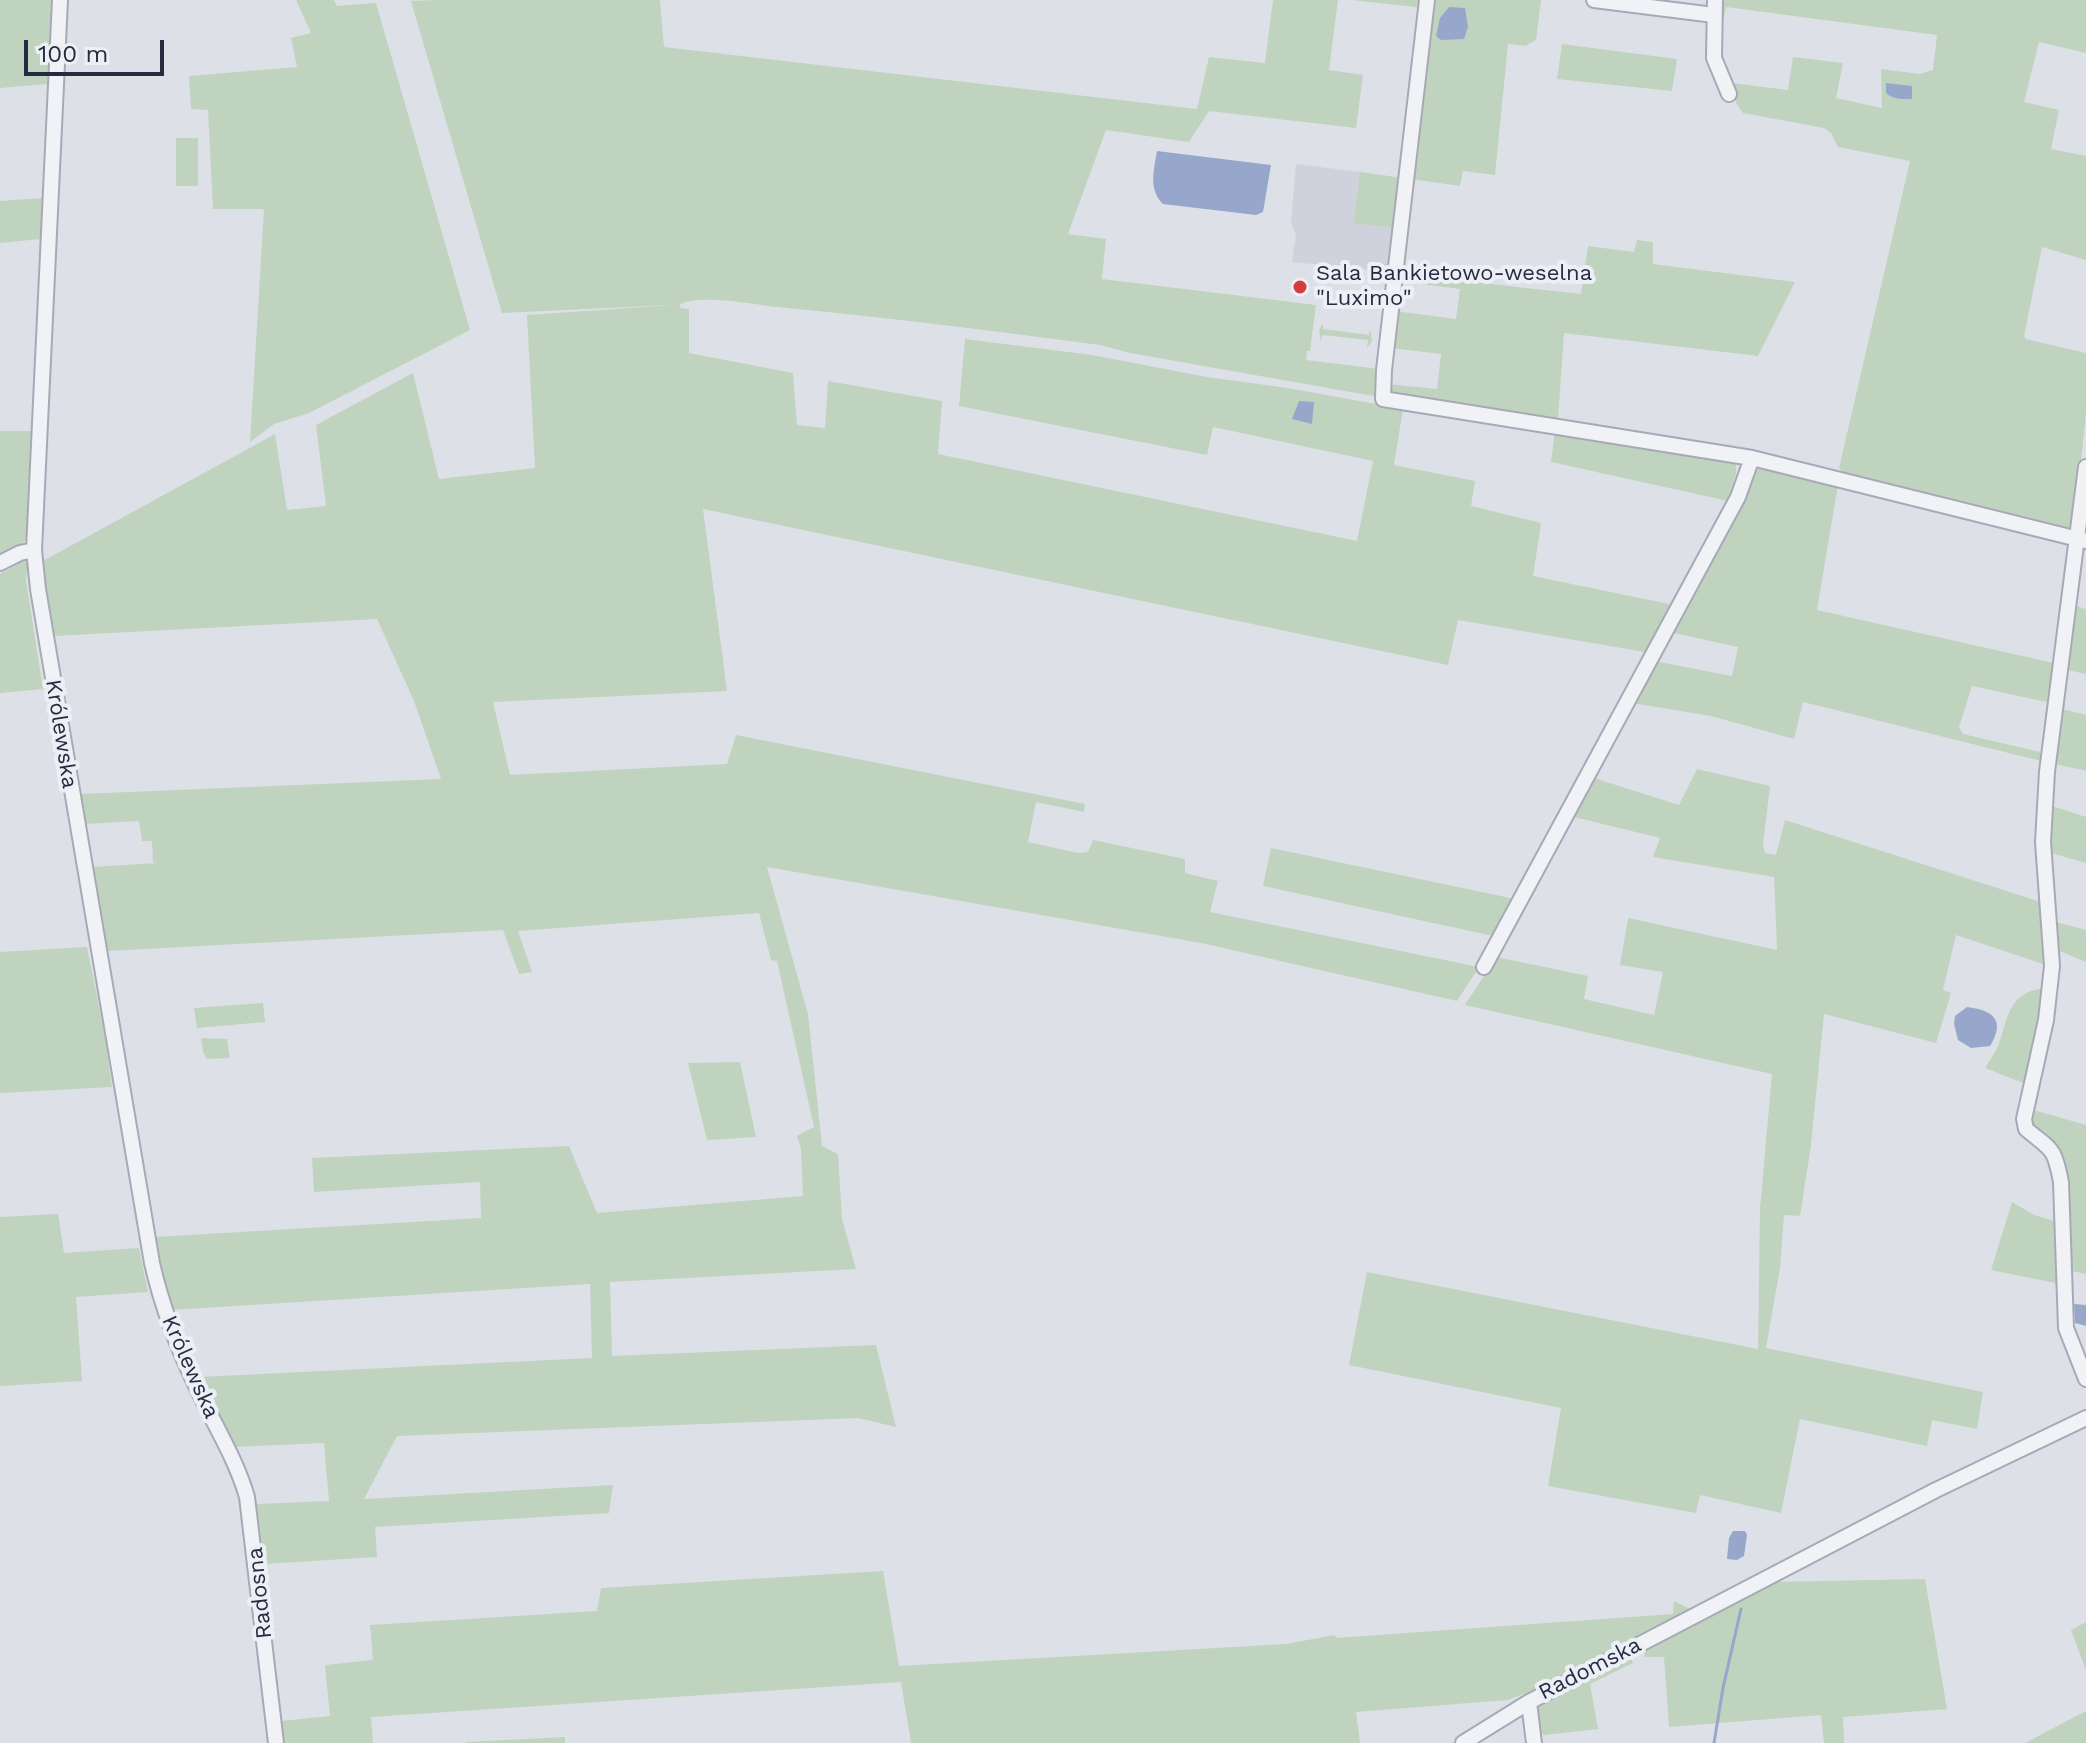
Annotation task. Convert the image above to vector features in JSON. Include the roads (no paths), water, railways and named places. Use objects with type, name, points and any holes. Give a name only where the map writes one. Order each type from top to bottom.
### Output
[{"type":"street","name":"Królewska","points":[[60,0],[34,550],[38,589],[152,1263],[175,1338],[227,1448]]},
{"type":"street","points":[[1427,0],[1383,399],[1752,458],[2082,540]]},
{"type":"street","points":[[1594,0],[1714,7],[1714,58],[1729,94]]},
{"type":"street","points":[[1484,967],[1738,497],[1752,458]]},
{"type":"street","points":[[2086,467],[2082,540],[2047,772],[2044,828],[2052,966],[2045,1026],[2024,1119],[2026,1129],[2051,1147],[2057,1159],[2062,1196],[2066,1328],[2086,1379]]},
{"type":"street","points":[[0,563],[34,550]]},
{"type":"street","name":"Radomska","points":[[1463,1743],[1529,1702],[1936,1490],[2086,1418]]},
{"type":"street","name":"Radosna","points":[[227,1448],[240,1475],[250,1509],[276,1743]]},
{"type":"street","points":[[1529,1702],[1534,1743]]},
{"type":"water","points":[[1449,7],[1465,8],[1468,27],[1464,39],[1441,40],[1436,36],[1440,18]]},
{"type":"water","points":[[1886,83],[1912,86],[1912,99],[1889,95],[1886,93]]},
{"type":"water","points":[[1157,151],[1271,165],[1263,212],[1256,215],[1163,204],[1154,186]]},
{"type":"water","points":[[1299,401],[1314,402],[1312,424],[1292,419]]},
{"type":"water","points":[[1967,1007],[1990,1014],[1997,1023],[1990,1046],[1971,1048],[1958,1040],[1955,1016]]},
{"type":"water","points":[[2074,1304],[2086,1305],[2086,1326],[2075,1323]]},
{"type":"water","points":[[1733,1531],[1745,1531],[1747,1535],[1744,1556],[1737,1560],[1727,1559],[1729,1538]]},
{"type":"waterway","points":[[1714,1743],[1741,1609]]},
{"type":"place","name":"Sala Bankietowo-weselna \"Luximo\"","points":[[1300,287]]}]
